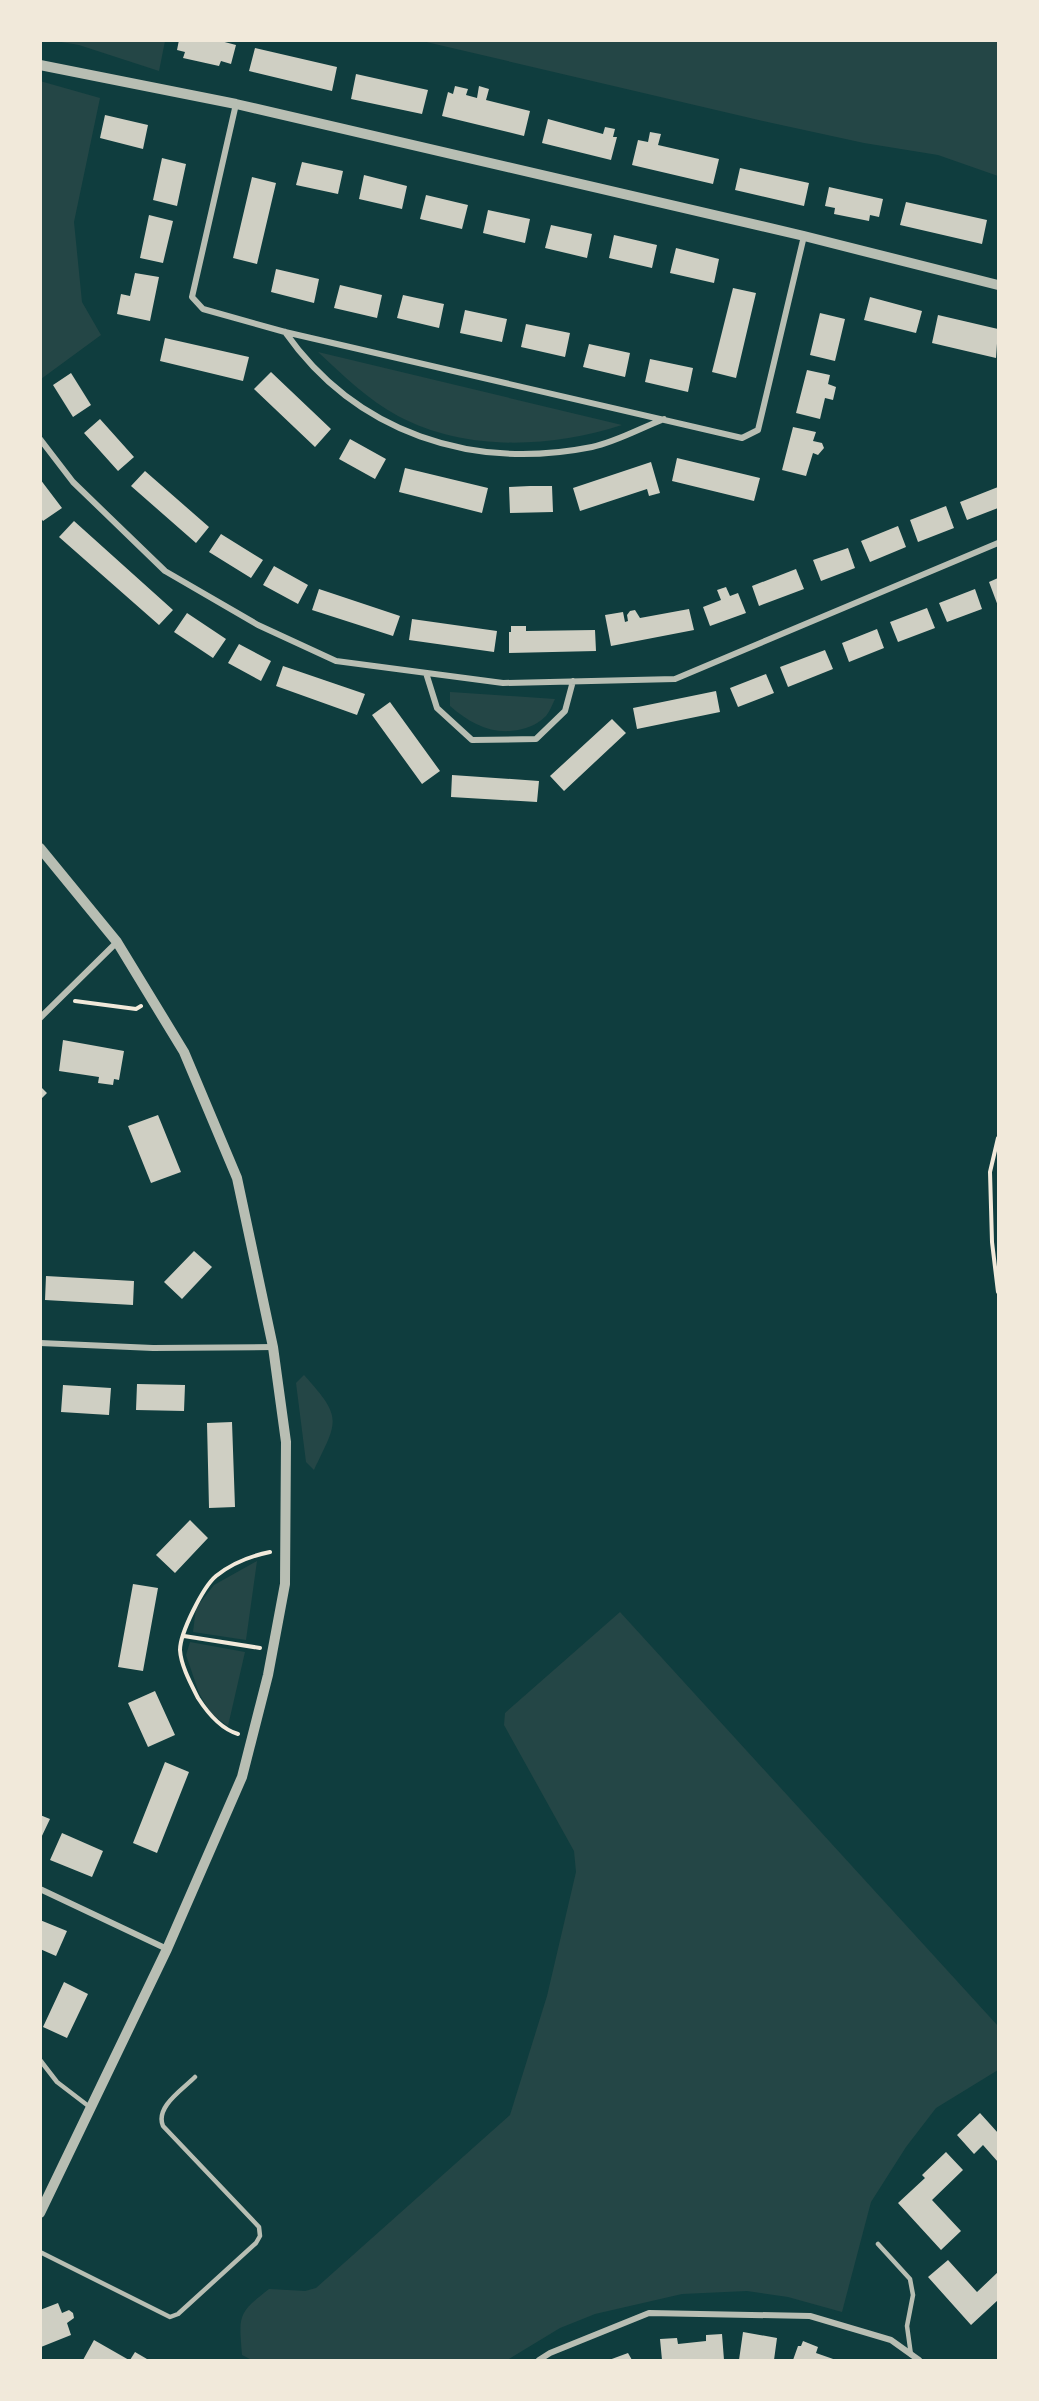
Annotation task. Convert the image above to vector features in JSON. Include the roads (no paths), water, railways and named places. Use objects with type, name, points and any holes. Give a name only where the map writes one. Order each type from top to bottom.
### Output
[{"type":"street","points":[[40,65],[236,104],[804,236],[999,285]]},
{"type":"street","points":[[236,104],[192,297],[203,309],[285,332],[665,418],[742,438],[758,430],[804,236]]},
{"type":"street","points":[[285,332],[303,357],[332,386],[364,410],[411,434],[467,449],[530,455],[594,447],[665,418]]},
{"type":"street","points":[[40,439],[73,482],[165,571],[258,625],[336,661],[503,683],[675,679],[999,543]]},
{"type":"street","points":[[426,673],[437,708],[472,740],[536,739],[565,711],[573,681]]},
{"type":"street","points":[[40,848],[117,942],[184,1052],[237,1178],[273,1347],[286,1442],[285,1584],[273,1651],[242,1777],[167,1949],[40,2213]]},
{"type":"street","points":[[40,1018],[117,942]]},
{"type":"street","points":[[40,1343],[153,1348],[273,1347]]},
{"type":"street","points":[[40,1889],[167,1949]]},
{"type":"street","points":[[539,2361],[550,2353],[649,2313],[810,2316],[891,2340],[919,2361]]},
{"type":"lane","points":[[40,2060],[57,2082],[91,2108]]},
{"type":"lane","points":[[40,2252],[170,2317],[178,2314],[256,2243],[260,2236],[260,2227],[163,2126],[160,2119],[162,2109],[195,2077]]},
{"type":"lane","points":[[878,2244],[910,2279],[913,2295],[907,2326],[911,2355]]}]
